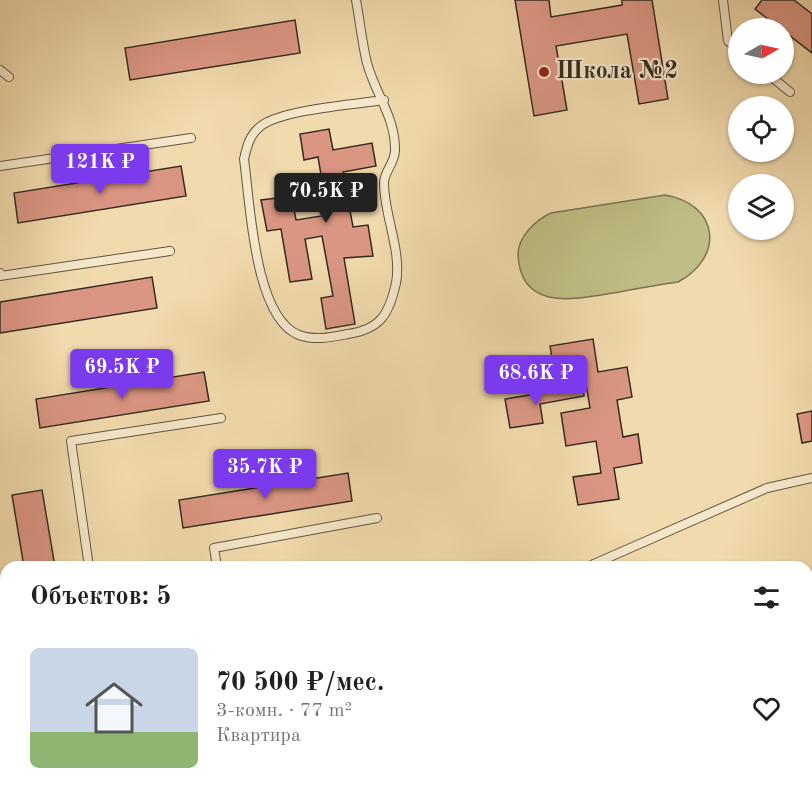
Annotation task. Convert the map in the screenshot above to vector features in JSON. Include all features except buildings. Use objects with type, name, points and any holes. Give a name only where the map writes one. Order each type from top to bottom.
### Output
[{"type":"lane","points":[[356,0],[368,64],[384,100],[392,123],[396,151],[384,182],[396,279],[390,307],[378,324],[362,332],[311,339],[296,334],[270,305],[262,285],[244,159],[248,142],[258,127],[279,116],[384,100]]},
{"type":"lane","points":[[723,0],[728,41]]},
{"type":"lane","points":[[0,70],[9,77]]},
{"type":"lane","points":[[780,84],[790,92]]},
{"type":"lane","points":[[0,166],[191,138]]},
{"type":"lane","points":[[0,275],[170,251]]},
{"type":"lane","points":[[88,561],[71,441],[221,418]]},
{"type":"lane","points":[[601,561],[767,488],[812,478]]},
{"type":"lane","points":[[216,561],[214,548],[377,518]]},
{"type":"shaded area","points":[[665,195],[683,200],[696,209],[705,220],[709,232],[709,246],[703,259],[693,271],[678,282],[567,299],[539,294],[529,286],[521,273],[518,255],[524,235],[551,213]]},
{"type":"place","name":"Школа №2","points":[[544,72]]}]
